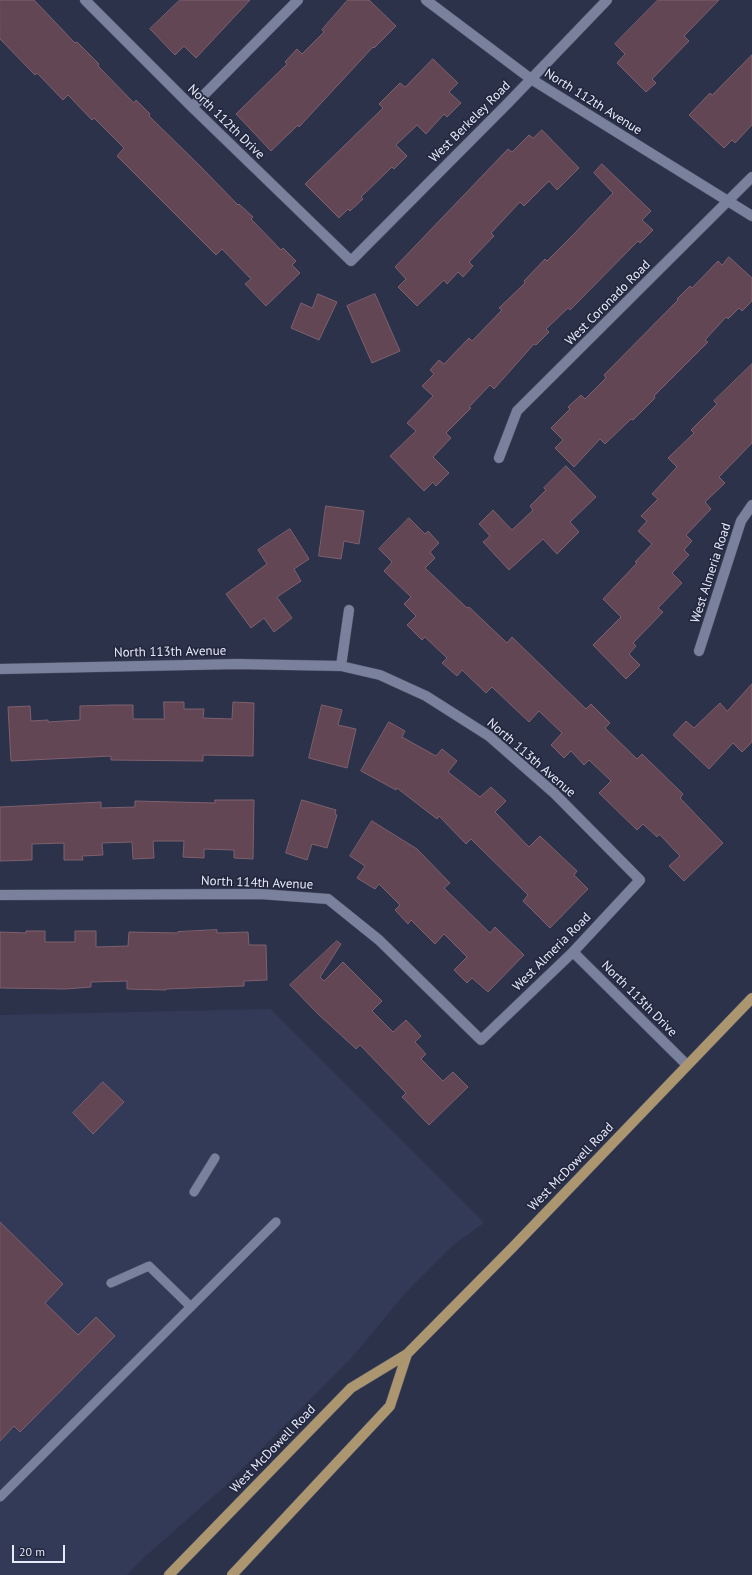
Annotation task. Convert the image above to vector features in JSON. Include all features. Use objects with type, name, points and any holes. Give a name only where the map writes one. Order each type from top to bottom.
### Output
[{"type":"main road","name":"West McDowell Road","points":[[169,1575],[351,1388],[407,1354],[513,1247],[752,998]]},
{"type":"main road","name":"West McDowell Road","points":[[232,1575],[390,1406],[407,1354]]},
{"type":"street","name":"North 112th Drive","points":[[85,0],[192,107],[351,261]]},
{"type":"street","points":[[192,107],[298,0]]},
{"type":"street","name":"North 112th Avenue","points":[[426,0],[531,79],[752,216]]},
{"type":"street","name":"West Berkeley Road","points":[[351,261],[607,0]]},
{"type":"street","name":"West Coronado Road","points":[[499,458],[517,411],[752,177]]},
{"type":"street","name":"West Almeria Road","points":[[699,651],[741,521],[752,505]]},
{"type":"street","points":[[341,666],[349,610]]},
{"type":"street","name":"North 113th Avenue","points":[[0,669],[237,664],[341,666],[380,675],[426,696],[488,736],[554,793],[640,880]]},
{"type":"street","name":"West Almeria Road","points":[[481,1040],[573,952],[640,880]]},
{"type":"street","name":"North 114th Avenue","points":[[0,895],[260,894],[328,899],[379,940],[481,1040]]},
{"type":"street","name":"North 113th Drive","points":[[573,952],[687,1065]]},
{"type":"lane","points":[[194,1192],[215,1158]]},
{"type":"lane","points":[[0,1497],[276,1222]]},
{"type":"lane","points":[[111,1283],[150,1266],[191,1307]]},
{"type":"shaded area","points":[[270,1009],[484,1223],[453,1245],[406,1292],[355,1354],[224,1487],[140,1561],[127,1575],[0,1575],[0,1015]]},
{"type":"building","points":[[0,0],[34,0],[75,43],[77,42],[99,64],[98,66],[134,103],[136,100],[150,114],[149,116],[238,205],[239,204],[253,217],[251,219],[281,250],[283,248],[296,261],[292,265],[300,273],[266,306],[245,284],[251,279],[222,249],[216,255],[117,156],[124,148],[94,118],[92,120],[68,95],[63,100],[37,73],[35,75],[0,39]]},
{"type":"building","points":[[180,0],[250,0],[196,58],[184,46],[175,55],[150,29]]},
{"type":"building","points":[[348,0],[369,0],[396,26],[374,48],[373,47],[299,127],[298,125],[271,151],[236,114],[287,64],[285,62],[297,49],[302,54],[324,32],[322,30]]},
{"type":"building","points":[[658,0],[719,0],[684,36],[689,41],[652,79],[656,83],[646,92],[617,63],[625,54],[615,44]]},
{"type":"building","points":[[752,55],[752,125],[735,143],[732,140],[724,148],[689,115],[710,93],[712,95]]},
{"type":"building","points":[[433,59],[458,83],[449,92],[461,103],[447,117],[444,114],[426,134],[417,125],[396,145],[407,156],[394,169],[392,167],[361,197],[363,199],[350,211],[348,209],[339,218],[305,184],[383,108],[379,104],[400,83],[405,87]]},
{"type":"building","points":[[542,130],[579,168],[557,190],[549,181],[524,206],[520,202],[491,233],[494,236],[469,262],[473,266],[463,277],[458,272],[447,284],[444,280],[417,306],[398,287],[406,279],[395,267],[508,149],[512,152],[529,135],[533,138]]},
{"type":"building","points":[[602,164],[651,211],[642,220],[653,230],[640,243],[638,241],[570,310],[568,308],[546,329],[549,332],[536,345],[534,344],[494,389],[490,385],[469,407],[471,408],[446,433],[451,438],[433,457],[449,473],[436,486],[433,482],[424,491],[390,456],[416,431],[407,423],[433,396],[422,386],[434,374],[430,370],[439,360],[444,364],[469,338],[472,341],[502,310],[499,308],[525,283],[524,281],[545,259],[547,261],[613,193],[594,173]]},
{"type":"building","points":[[729,257],[752,278],[752,301],[742,311],[739,308],[728,319],[726,317],[705,340],[708,342],[654,396],[655,398],[633,420],[631,419],[605,444],[600,439],[574,467],[555,448],[563,440],[551,428],[570,409],[568,407],[581,395],[585,399],[606,378],[604,375],[690,286],[692,288],[718,261],[722,265]]},
{"type":"building","points":[[318,294],[337,302],[319,340],[291,328],[301,303],[312,308]]},
{"type":"building","points":[[375,294],[400,351],[372,363],[347,306]]},
{"type":"building","points":[[752,364],[752,443],[719,477],[725,483],[705,502],[711,509],[686,535],[692,541],[684,550],[689,555],[672,573],[682,583],[658,608],[663,612],[633,643],[636,646],[629,654],[640,665],[626,679],[593,645],[621,617],[603,599],[637,563],[635,562],[652,544],[638,531],[647,521],[641,516],[658,499],[652,494],[677,467],[668,458],[694,433],[691,430],[717,404],[714,401]]},
{"type":"building","points":[[566,466],[596,497],[570,522],[579,532],[557,554],[543,539],[509,570],[483,542],[490,536],[479,524],[493,510],[512,530],[533,510],[530,506],[546,490],[544,488]]},
{"type":"building","points":[[326,506],[364,511],[359,544],[344,541],[341,559],[319,556]]},
{"type":"building","points":[[409,518],[425,534],[428,531],[439,543],[430,552],[435,558],[425,568],[507,643],[512,637],[586,709],[591,704],[610,723],[605,728],[637,759],[642,754],[683,794],[680,798],[723,843],[684,881],[669,866],[680,856],[659,834],[657,837],[643,824],[637,830],[599,793],[611,781],[589,760],[584,765],[571,751],[564,758],[551,745],[562,733],[539,711],[529,722],[492,687],[486,693],[462,670],[457,676],[442,663],[447,658],[425,637],[422,640],[407,625],[416,616],[404,604],[411,597],[384,571],[392,562],[379,549]]},
{"type":"building","points":[[290,529],[309,559],[294,569],[301,581],[277,597],[292,618],[274,632],[264,618],[251,628],[226,594],[267,564],[258,550]]},
{"type":"building","points":[[752,684],[752,742],[742,752],[733,743],[709,769],[673,735],[686,721],[694,728],[720,703],[727,711]]},
{"type":"building","points":[[164,702],[184,702],[184,709],[204,709],[203,718],[232,719],[233,702],[254,703],[253,756],[203,755],[203,761],[111,760],[111,756],[11,761],[8,707],[30,706],[31,721],[48,720],[48,722],[80,720],[80,706],[113,705],[133,705],[133,719],[164,719]]},
{"type":"building","points":[[322,705],[342,710],[338,725],[356,729],[347,768],[309,758]]},
{"type":"building","points":[[389,722],[405,731],[402,737],[436,756],[442,749],[457,761],[448,772],[480,797],[491,787],[506,801],[495,812],[529,847],[540,836],[577,871],[574,875],[588,889],[550,928],[523,901],[528,895],[471,839],[466,844],[439,816],[437,819],[397,788],[396,790],[361,771]]},
{"type":"building","points":[[215,800],[254,800],[253,859],[234,858],[234,850],[204,849],[204,858],[183,857],[184,841],[153,841],[154,858],[133,859],[132,842],[102,843],[103,855],[82,856],[83,860],[64,860],[64,843],[32,844],[32,860],[0,861],[0,807],[101,802],[101,808],[135,807],[135,801],[215,803]]},
{"type":"building","points":[[302,800],[336,810],[335,814],[337,815],[327,848],[312,844],[307,860],[286,853]]},
{"type":"building","points":[[372,821],[417,849],[450,883],[444,888],[490,933],[495,927],[524,955],[488,992],[472,978],[467,983],[454,970],[467,957],[444,934],[435,944],[411,920],[408,924],[395,910],[400,905],[379,884],[375,889],[357,878],[365,866],[350,856]]},
{"type":"building","points":[[217,930],[217,933],[248,932],[249,945],[266,945],[267,980],[244,981],[244,986],[166,990],[127,989],[127,981],[91,982],[91,987],[65,989],[0,988],[0,932],[26,933],[26,931],[45,931],[45,942],[75,942],[75,931],[96,931],[96,947],[128,946],[129,932],[178,933]]},
{"type":"building","points":[[337,941],[341,944],[320,977],[324,981],[343,962],[382,1001],[372,1011],[393,1032],[406,1020],[421,1036],[415,1042],[426,1054],[421,1059],[443,1081],[453,1072],[468,1087],[429,1125],[402,1097],[406,1093],[360,1045],[356,1049],[318,1014],[290,985]]},
{"type":"building","points":[[103,1082],[124,1102],[93,1134],[73,1113]]},
{"type":"building","points":[[0,1222],[63,1284],[45,1303],[78,1335],[96,1317],[115,1336],[20,1432],[14,1426],[0,1441]]}]
